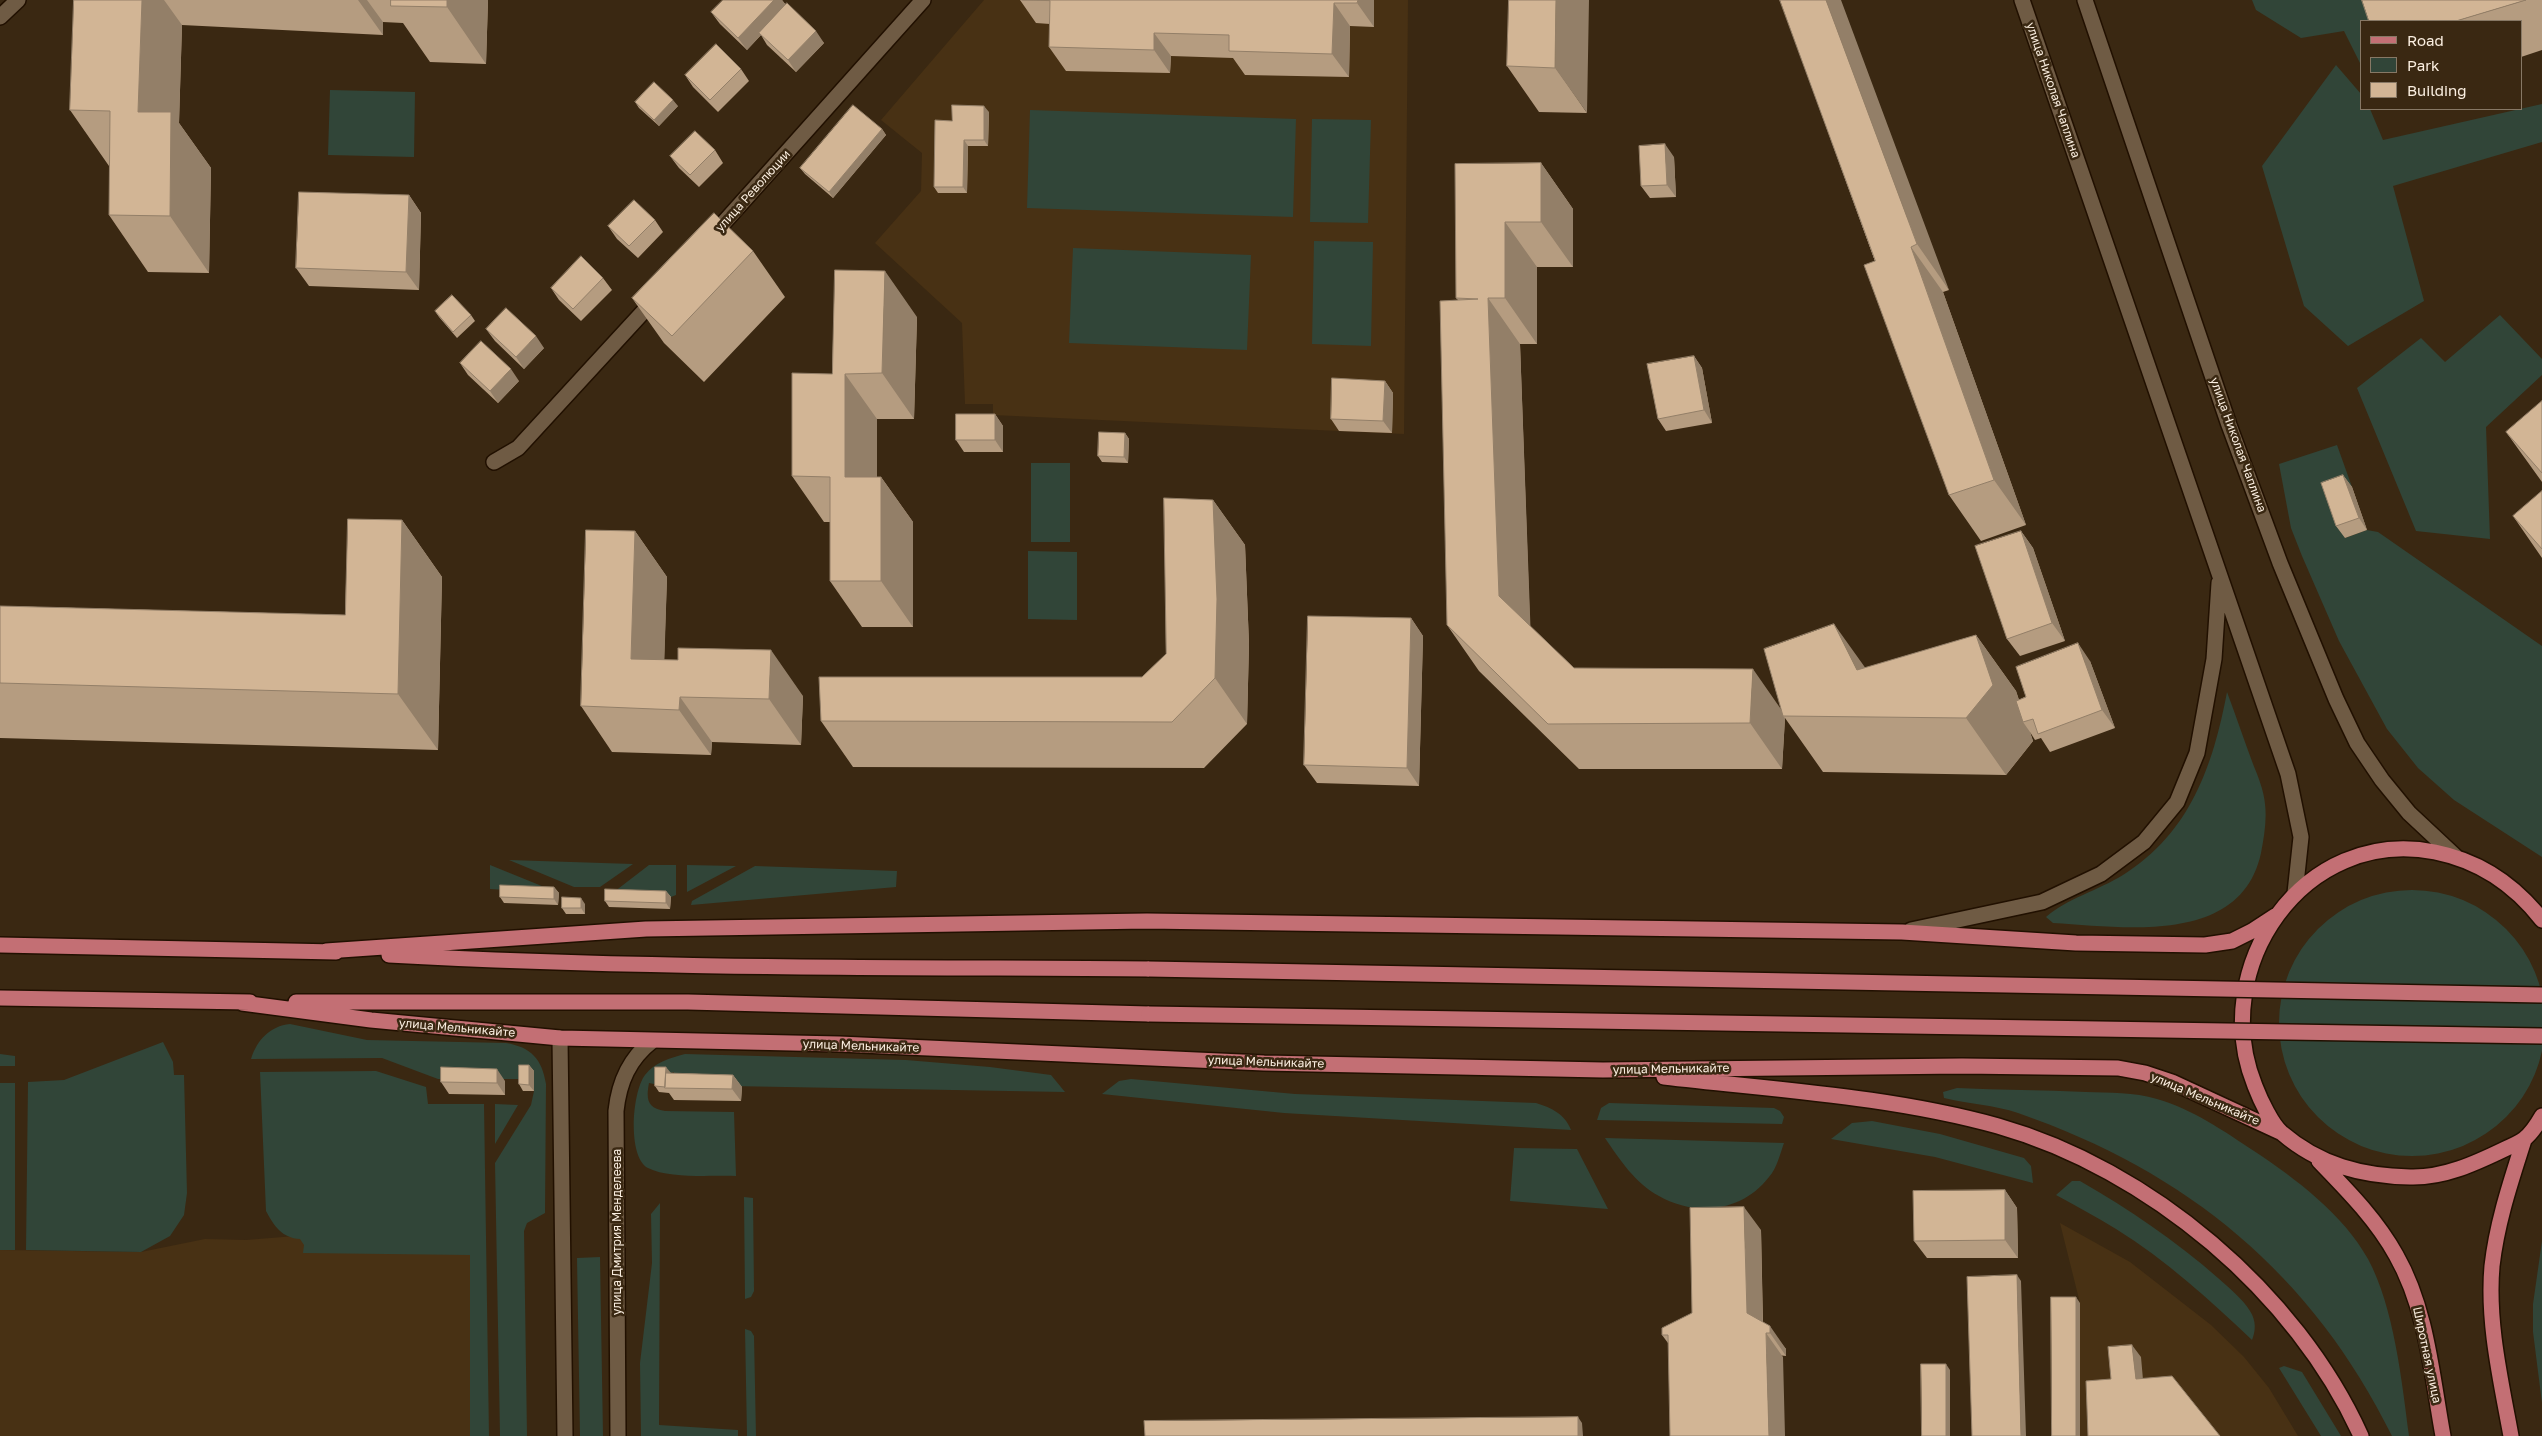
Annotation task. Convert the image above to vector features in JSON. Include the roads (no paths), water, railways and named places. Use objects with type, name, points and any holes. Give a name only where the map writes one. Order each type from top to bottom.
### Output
[{"type":"main road","points":[[2524,1140],[2453,1172],[2416,1178],[2362,1172],[2316,1158],[2280,1132],[2259,1095],[2247,1066],[2243,1005],[2248,973],[2259,943],[2275,916],[2295,893],[2322,872],[2353,858],[2387,850],[2421,849],[2455,856],[2480,866],[2542,904]]},
{"type":"main road","points":[[2503,879],[2528,901],[2542,920]]},
{"type":"main road","points":[[326,951],[646,929],[1148,921],[1902,932],[2076,943],[2205,945],[2232,941],[2275,916]]},
{"type":"main road","points":[[0,945],[326,951],[477,960],[688,966],[1149,969],[2542,995]]},
{"type":"main road","name":"улица Мельникайте","points":[[0,998],[242,1002],[688,1002],[1149,1014],[2542,1036]]},
{"type":"main road","name":"улица Мельникайте","points":[[242,1002],[371,1020],[560,1038],[839,1044],[1264,1063],[1603,1070],[1962,1066],[2118,1068],[2145,1073],[2172,1082],[2280,1132]]},
{"type":"main road","points":[[1603,1070],[1918,1109],[1998,1127],[2062,1150],[2105,1171],[2145,1196],[2185,1224],[2250,1278],[2300,1335],[2332,1383],[2361,1436]]},
{"type":"main road","points":[[2511,1436],[2493,1326],[2492,1266],[2506,1199],[2524,1140],[2542,1118]]},
{"type":"main road","name":"Широтная улица","points":[[2316,1158],[2359,1203],[2386,1239],[2405,1275],[2418,1307],[2443,1436]]},
{"type":"street","points":[[0,18],[18,0]]},
{"type":"street","name":"улица Революции","points":[[704,245],[923,0]]},
{"type":"street","name":"улица Николая Чаплина","points":[[2022,0],[2288,774],[2302,837],[2295,893]]},
{"type":"street","name":"улица Николая Чаплина","points":[[2085,0],[2229,425],[2280,563],[2336,699],[2357,743],[2382,780],[2410,812],[2455,856]]},
{"type":"street","points":[[494,462],[518,448],[664,289]]},
{"type":"street","points":[[1902,932],[2042,902],[2101,874],[2144,842],[2177,802],[2197,753],[2214,659],[2220,576]]},
{"type":"street","points":[[560,1038],[565,1436]]},
{"type":"street","name":"улица Дмитрия Менделеева","points":[[618,1436],[616,1111],[618,1092],[625,1074],[634,1059],[652,1041]]}]
